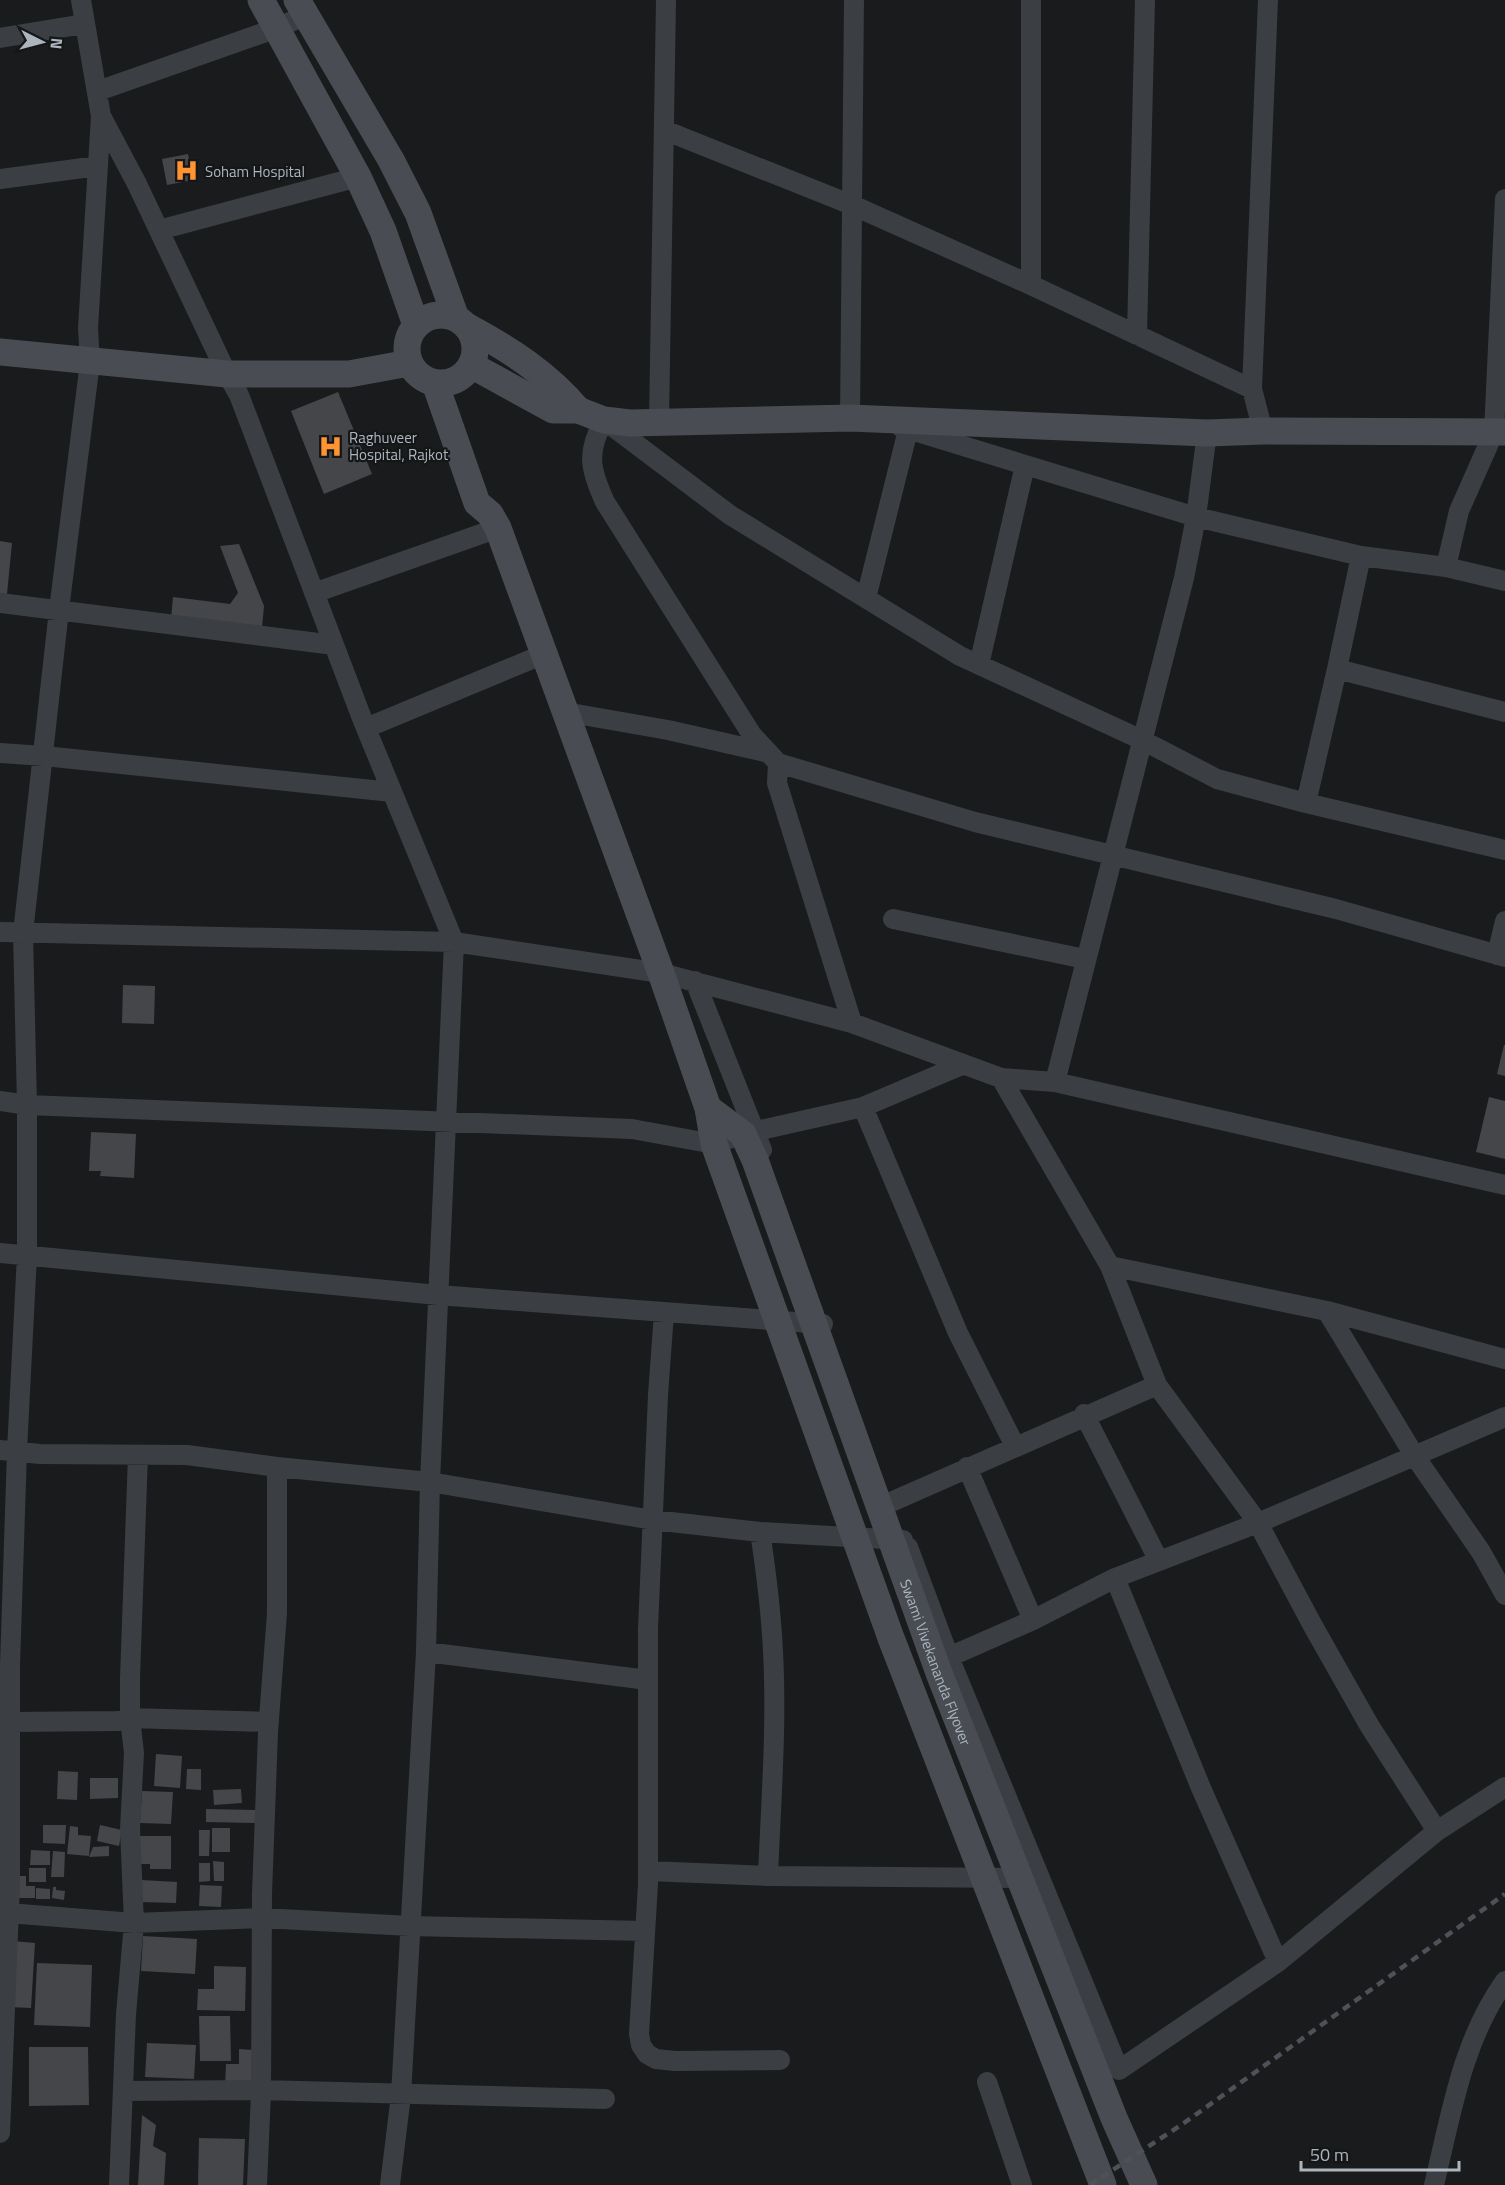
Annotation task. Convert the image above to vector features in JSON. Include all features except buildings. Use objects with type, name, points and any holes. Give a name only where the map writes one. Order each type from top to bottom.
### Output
[{"type":"main road","points":[[261,0],[358,177],[383,231],[416,325]]},
{"type":"main road","points":[[302,7],[391,160],[418,213],[462,322],[475,342],[474,359],[452,377]]},
{"type":"main road","points":[[578,410],[561,390],[510,350],[462,322],[439,314],[423,319],[411,331],[406,346],[409,363],[420,376],[452,377],[553,410],[578,410],[604,420],[630,423],[860,418],[1207,433],[1263,431],[1499,432]]},
{"type":"main road","points":[[0,352],[227,374],[349,374],[409,363]]},
{"type":"main road","points":[[452,377],[477,503],[494,521],[544,654],[661,973],[708,1107],[714,1144],[896,1649],[1103,2185]]},
{"type":"main road","points":[[708,1107],[749,1132]]},
{"type":"main road","name":"Swami Vivekananda Flyover","points":[[749,1132],[755,1160],[939,1673],[1114,2118],[1144,2185]]},
{"type":"street","points":[[0,2133],[2,1990],[8,1913],[5,1864],[5,1718],[8,1451],[27,1255],[27,1105],[23,933],[59,610],[90,362],[88,328],[101,116],[81,0]]},
{"type":"street","points":[[659,423],[666,0]]},
{"type":"street","points":[[854,0],[852,205],[860,418],[908,430],[1196,517],[1361,556],[1446,567],[1505,581]]},
{"type":"street","points":[[1031,0],[1031,285]]},
{"type":"street","points":[[1137,334],[1145,0]]},
{"type":"street","points":[[1263,431],[1252,388],[1268,0]]},
{"type":"street","points":[[98,91],[277,28],[302,7]]},
{"type":"street","points":[[0,38],[84,24]]},
{"type":"street","points":[[101,116],[239,395],[366,728],[454,942],[430,1482],[426,1652],[401,2095],[390,2185]]},
{"type":"street","points":[[664,130],[852,205],[1252,388]]},
{"type":"street","points":[[0,179],[98,166]]},
{"type":"street","points":[[159,230],[358,177]]},
{"type":"street","points":[[1446,567],[1459,511],[1499,432],[1505,198]]},
{"type":"street","points":[[852,1023],[777,783],[774,758],[752,735],[605,502],[595,480],[590,459],[594,439],[604,420],[730,515],[960,656],[1142,740],[1217,779],[1306,803],[1505,850]]},
{"type":"street","points":[[866,598],[908,430]]},
{"type":"street","points":[[1055,1082],[1184,578],[1196,517],[1207,433]]},
{"type":"street","points":[[979,665],[1025,465]]},
{"type":"street","points":[[314,593],[494,521]]},
{"type":"street","points":[[1306,803],[1361,556]]},
{"type":"street","points":[[0,603],[334,645]]},
{"type":"street","points":[[366,728],[544,654]]},
{"type":"street","points":[[1337,669],[1505,712]]},
{"type":"street","points":[[564,712],[658,728],[774,758],[975,822],[1336,909],[1501,956],[1505,921]]},
{"type":"street","points":[[0,753],[392,792]]},
{"type":"street","points":[[893,919],[1085,959]]},
{"type":"street","points":[[0,932],[454,942],[661,973],[852,1023],[1001,1078],[1055,1082],[1505,1185]]},
{"type":"street","points":[[695,981],[749,1132],[826,1325],[948,1657],[1119,2070],[1278,1962],[1437,1831],[1505,1787]]},
{"type":"street","points":[[0,1101],[27,1105],[632,1129],[714,1144],[749,1132],[863,1107],[964,1064]]},
{"type":"street","points":[[1001,1078],[1110,1266],[1157,1385],[1258,1523],[1312,1626],[1369,1725],[1437,1831]]},
{"type":"street","points":[[863,1107],[958,1333],[1015,1446]]},
{"type":"street","points":[[0,1253],[438,1295],[826,1325]]},
{"type":"street","points":[[1110,1266],[1327,1311],[1505,1359]]},
{"type":"street","points":[[1327,1311],[1414,1455],[1481,1552],[1505,1595]]},
{"type":"street","points":[[664,1313],[653,1520],[648,1680],[648,1871],[639,2034],[641,2045],[647,2054],[656,2059],[675,2061],[780,2060]]},
{"type":"street","points":[[891,1502],[1084,1415],[1157,1385]]},
{"type":"street","points":[[1084,1415],[1159,1561]]},
{"type":"street","points":[[948,1657],[1033,1620],[1115,1578],[1258,1523],[1505,1417]]},
{"type":"street","points":[[8,1451],[40,1454],[187,1455],[277,1467],[430,1482],[653,1520],[760,1532],[905,1540]]},
{"type":"street","points":[[119,2185],[134,1923],[130,1829],[134,1753],[130,1718],[138,1455]]},
{"type":"street","points":[[257,2185],[261,2090],[262,1894],[269,1722],[277,1613],[277,1467]]},
{"type":"street","points":[[967,1467],[1033,1620]]},
{"type":"street","points":[[760,1532],[768,1585],[773,1652],[773,1738],[768,1876]]},
{"type":"street","points":[[1115,1578],[1201,1788],[1278,1962]]},
{"type":"street","points":[[426,1652],[648,1680]]},
{"type":"street","points":[[5,1718],[118,1721],[130,1718],[269,1722]]},
{"type":"street","points":[[648,1871],[768,1876],[1040,1879]]},
{"type":"street","points":[[8,1913],[134,1923],[262,1918],[410,1926],[645,1931]]},
{"type":"street","points":[[1434,2185],[1469,2049],[1476,2031],[1505,1981]]},
{"type":"street","points":[[987,2082],[1022,2185]]},
{"type":"street","points":[[123,2091],[261,2090],[604,2099]]},
{"type":"railway","points":[[1090,2185],[1184,2123],[1505,1894]]},
{"type":"place","name":"Soham Hospital","points":[[187,171]]},
{"type":"place","name":"Raghuveer Hospital, Rajkot","points":[[331,446]]}]
